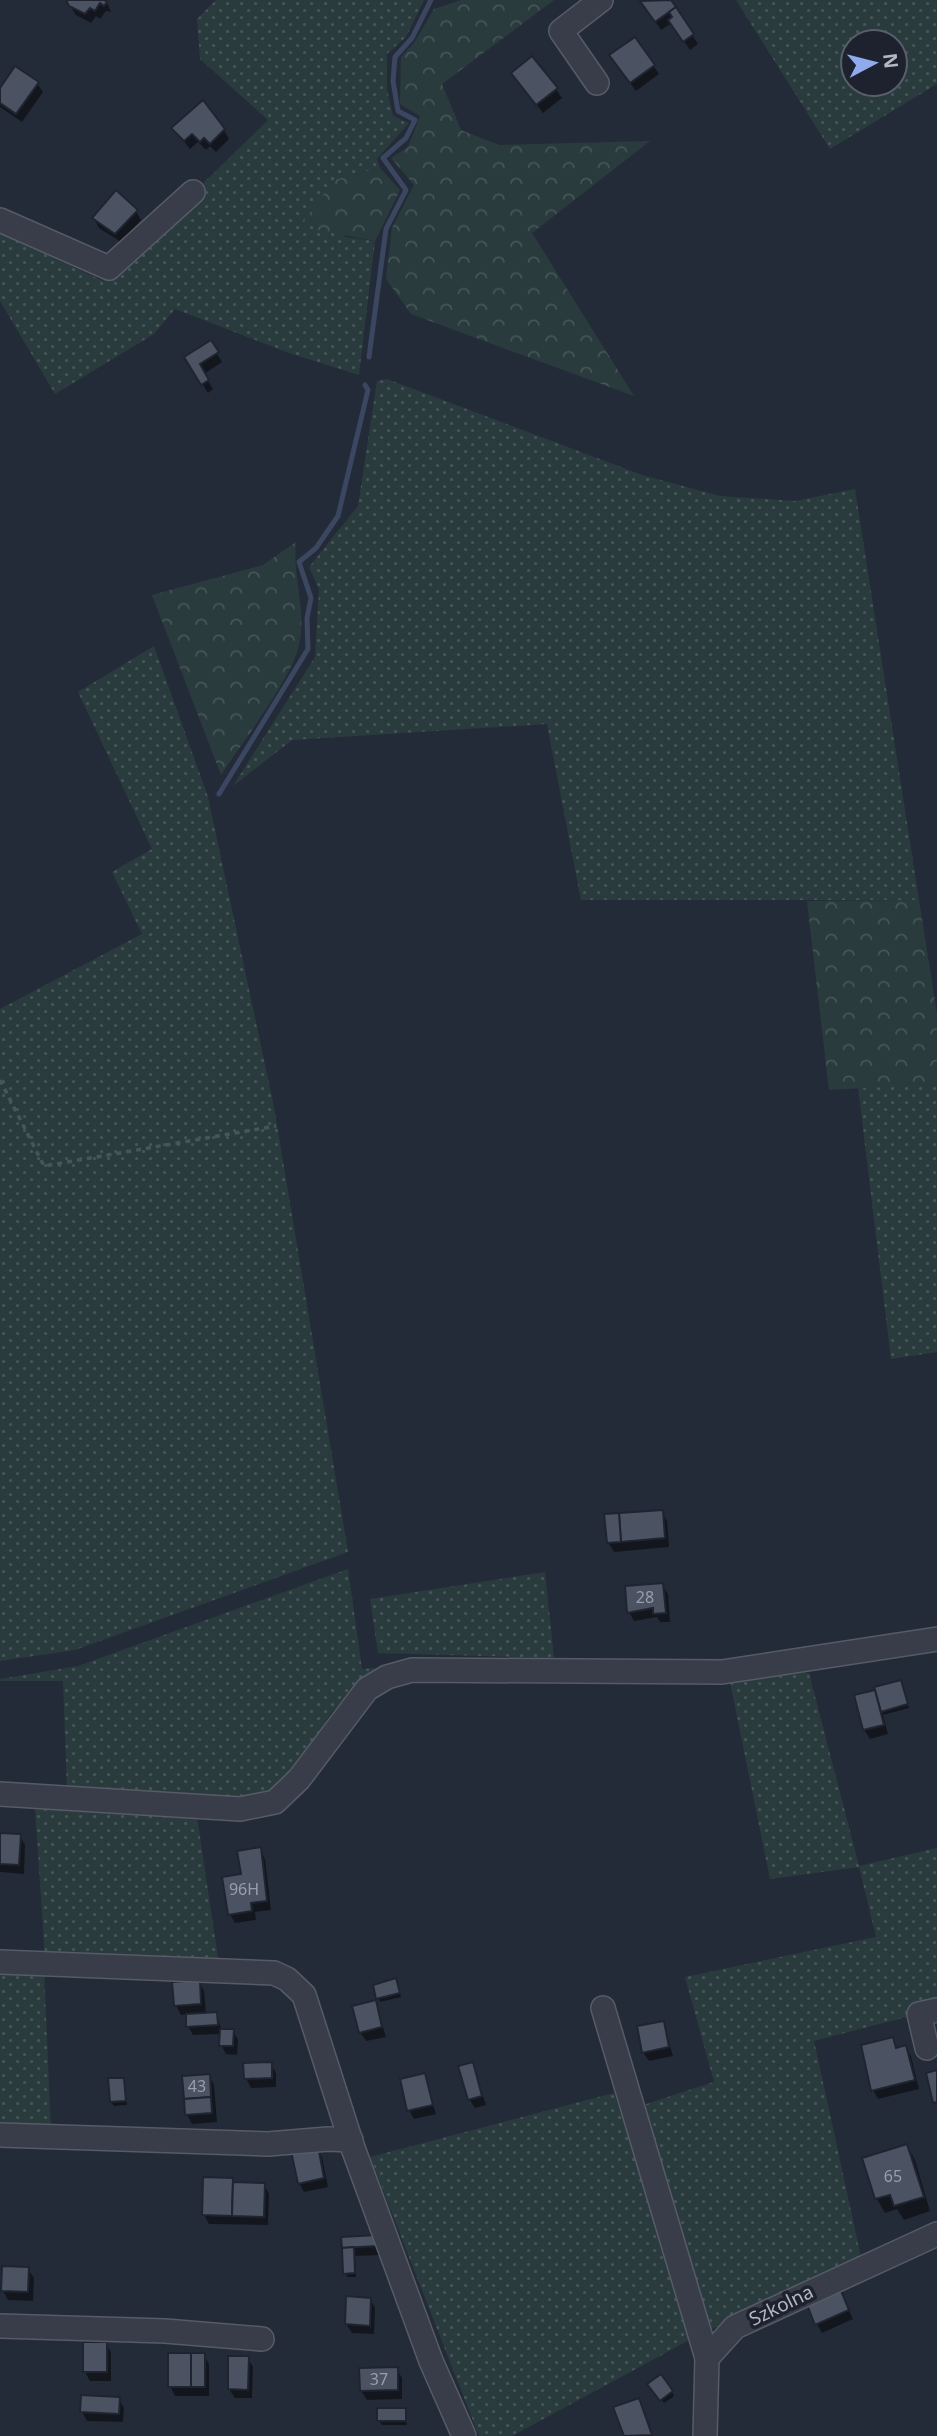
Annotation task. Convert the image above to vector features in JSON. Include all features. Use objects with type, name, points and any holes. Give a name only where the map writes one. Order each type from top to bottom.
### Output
[{"type":"street","points":[[597,83],[561,31],[601,0]]},
{"type":"street","points":[[0,220],[109,268],[193,192]]},
{"type":"street","points":[[0,1794],[240,1809],[275,1802],[299,1779],[367,1689],[387,1676],[412,1670],[722,1672],[937,1639]]},
{"type":"street","points":[[0,1962],[274,1973],[287,1979],[304,1995],[351,2140],[431,2361],[464,2436]]},
{"type":"street","points":[[603,2008],[707,2358],[705,2436]]},
{"type":"street","points":[[927,2048],[919,2014],[937,2010]]},
{"type":"street","points":[[0,2134],[268,2144],[328,2139],[351,2140]]},
{"type":"street","name":"Szkolna","points":[[707,2358],[735,2327],[937,2234]]},
{"type":"street","points":[[0,2326],[165,2331],[262,2339]]},
{"type":"path","points":[[0,1080],[44,1166],[276,1126]]},
{"type":"green space","points":[[216,0],[424,0],[406,37],[387,54],[387,89],[393,116],[409,123],[377,159],[380,168],[334,180],[328,190],[345,237],[375,241],[359,375],[289,353],[175,309],[154,334],[55,394],[0,301],[0,233],[103,281],[268,120],[200,59],[197,19]]},
{"type":"green space","points":[[461,0],[554,0],[442,84],[461,130],[499,145],[650,141],[532,233],[634,396],[411,314],[386,279],[392,228],[414,185],[391,158],[408,147],[420,116],[400,104],[401,57],[414,43],[434,9]]},
{"type":"green space","points":[[736,0],[937,0],[937,84],[830,149]]},
{"type":"green space","points":[[380,168],[400,190],[375,241],[318,230],[304,221],[334,180]]},
{"type":"green space","points":[[387,379],[642,475],[720,496],[795,501],[855,489],[919,900],[581,900],[547,724],[292,740],[233,786],[315,657],[319,589],[309,567],[358,506],[377,381]]},
{"type":"green space","points":[[296,542],[301,606],[299,645],[277,692],[221,775],[152,595],[263,565]]},
{"type":"green space","points":[[154,646],[208,797],[274,1107],[348,1552],[75,1650],[0,1661],[0,1009],[142,934],[112,872],[152,849],[78,692]]},
{"type":"green space","points":[[919,900],[937,1014],[937,1084],[829,1090],[807,901]]},
{"type":"green space","points":[[937,1084],[937,1352],[891,1359],[858,1087]]},
{"type":"green space","points":[[348,1569],[362,1669],[375,1668],[332,1712],[287,1782],[254,1799],[67,1790],[63,1681],[0,1681],[78,1666]]},
{"type":"green space","points":[[545,1572],[554,1658],[378,1653],[370,1599]]},
{"type":"green space","points":[[728,1672],[809,1673],[859,1866],[937,1848],[937,2009],[814,2041],[861,2257],[704,2333],[637,2107],[714,2082],[685,1977],[876,1937],[859,1867],[770,1879]]},
{"type":"green space","points":[[35,1808],[197,1817],[219,1965],[45,1957]]},
{"type":"green space","points":[[0,1968],[44,1971],[51,2130],[0,2130]]},
{"type":"green space","points":[[614,2093],[693,2338],[512,2436],[479,2436],[370,2157]]},
{"type":"building","points":[[66,0],[107,2],[104,6],[100,3],[95,11],[90,8],[85,14],[69,6]]},
{"type":"building","points":[[671,0],[676,7],[655,22],[640,1]]},
{"type":"building","points":[[676,7],[694,34],[683,42],[668,20],[672,17],[669,12]]},
{"type":"building","points":[[635,37],[655,65],[630,83],[609,55]]},
{"type":"building","points":[[532,56],[558,88],[536,105],[511,73]]},
{"type":"building","points":[[15,66],[39,82],[16,114],[0,103],[0,88]]},
{"type":"building","points":[[203,100],[225,129],[210,144],[204,138],[200,142],[192,134],[184,141],[171,128]]},
{"type":"building","points":[[116,190],[138,210],[115,234],[92,218]]},
{"type":"building","points":[[211,340],[219,352],[200,364],[209,380],[201,385],[184,357]]},
{"type":"building","points":[[663,1510],[665,1538],[621,1542],[619,1513]]},
{"type":"building","points":[[619,1513],[621,1542],[607,1543],[604,1514]]},
{"type":"building","points":[[663,1583],[666,1613],[653,1614],[653,1608],[627,1613],[625,1586]]},
{"type":"building","points":[[901,1680],[908,1704],[881,1712],[874,1687]]},
{"type":"building","points":[[875,1690],[884,1725],[863,1730],[854,1695]]},
{"type":"building","points":[[0,1833],[21,1834],[19,1865],[0,1864]]},
{"type":"building","points":[[261,1847],[267,1901],[251,1903],[252,1911],[228,1915],[222,1877],[241,1874],[237,1851]]},
{"type":"building","points":[[396,1978],[400,1993],[376,1999],[373,1985]]},
{"type":"building","points":[[200,1980],[201,2004],[174,2006],[172,1982]]},
{"type":"building","points":[[376,2000],[382,2027],[359,2033],[352,2006]]},
{"type":"building","points":[[217,2012],[218,2025],[186,2027],[186,2014]]},
{"type":"building","points":[[664,2021],[669,2047],[642,2053],[637,2026]]},
{"type":"building","points":[[220,2029],[234,2029],[233,2046],[219,2046]]},
{"type":"building","points":[[893,2037],[896,2048],[906,2045],[915,2080],[871,2091],[861,2045]]},
{"type":"building","points":[[272,2062],[272,2078],[244,2079],[243,2063]]},
{"type":"building","points":[[473,2062],[482,2096],[468,2100],[458,2066]]},
{"type":"building","points":[[937,2070],[937,2102],[933,2103],[926,2073]]},
{"type":"building","points":[[425,2073],[433,2105],[407,2111],[400,2079]]},
{"type":"building","points":[[210,2074],[211,2097],[184,2099],[182,2076]]},
{"type":"building","points":[[108,2078],[124,2078],[126,2101],[110,2102]]},
{"type":"building","points":[[211,2097],[212,2113],[185,2115],[184,2099]]},
{"type":"building","points":[[907,2144],[924,2197],[894,2206],[890,2195],[875,2199],[862,2158]]},
{"type":"building","points":[[318,2146],[324,2178],[298,2184],[291,2151]]},
{"type":"building","points":[[203,2177],[233,2178],[232,2216],[202,2215]]},
{"type":"building","points":[[233,2182],[265,2183],[264,2217],[232,2216]]},
{"type":"building","points":[[377,2235],[377,2246],[342,2248],[341,2237]]},
{"type":"building","points":[[354,2247],[355,2273],[343,2274],[342,2248]]},
{"type":"building","points":[[2,2266],[29,2267],[28,2292],[1,2291]]},
{"type":"building","points":[[840,2288],[849,2310],[815,2325],[806,2302]]},
{"type":"building","points":[[346,2296],[371,2298],[370,2326],[345,2324]]},
{"type":"building","points":[[83,2342],[107,2342],[107,2372],[83,2372]]},
{"type":"building","points":[[168,2353],[191,2353],[191,2387],[168,2387]]},
{"type":"building","points":[[191,2353],[205,2353],[205,2387],[191,2387]]},
{"type":"building","points":[[228,2356],[249,2356],[248,2390],[228,2389]]},
{"type":"building","points":[[398,2367],[398,2390],[360,2391],[359,2368]]},
{"type":"building","points":[[661,2374],[673,2391],[660,2401],[647,2384]]},
{"type":"building","points":[[81,2395],[120,2397],[119,2414],[80,2412]]},
{"type":"building","points":[[639,2398],[652,2435],[624,2436],[613,2407]]},
{"type":"building","points":[[377,2408],[406,2408],[406,2421],[377,2421]]},
{"type":"waterway","points":[[369,357],[386,229],[406,190],[383,158],[406,138],[415,120],[398,111],[393,81],[395,57],[412,38],[431,0]]},
{"type":"waterway","points":[[219,794],[308,649],[307,618],[311,598],[299,562],[316,548],[338,516],[368,390],[365,385]]}]
